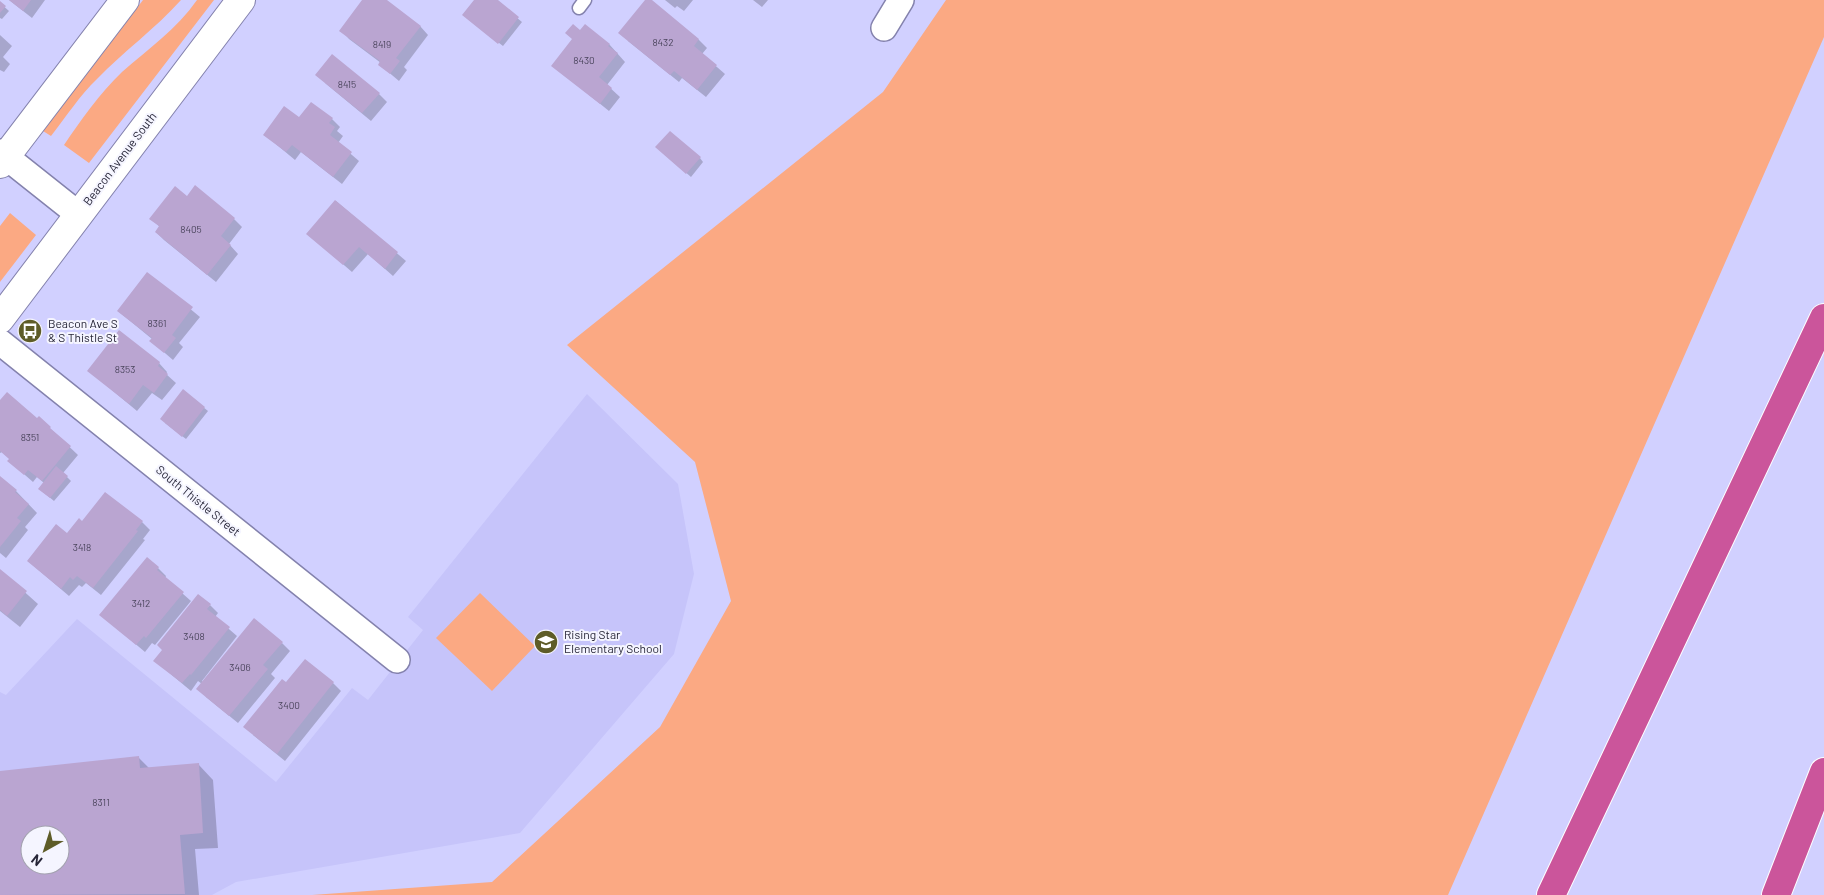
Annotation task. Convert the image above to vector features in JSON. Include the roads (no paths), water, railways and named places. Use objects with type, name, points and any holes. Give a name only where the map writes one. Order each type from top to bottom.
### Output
[{"type":"highway","points":[[1551,895],[1824,318]]},
{"type":"highway","points":[[1776,895],[1824,772]]},
{"type":"main road","points":[[2,157],[125,0]]},
{"type":"main road","name":"Beacon Avenue South","points":[[0,319],[241,0]]},
{"type":"street","points":[[884,28],[901,0]]},
{"type":"street","points":[[2,157],[78,214]]},
{"type":"street","name":"South Thistle Street","points":[[0,342],[397,660]]},
{"type":"place","name":"Beacon Ave S & S Thistle St","points":[[30,331]]},
{"type":"place","name":"Rising Star Elementary School","points":[[546,642]]}]
